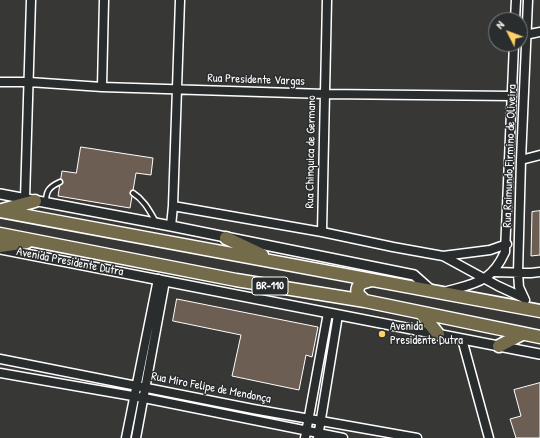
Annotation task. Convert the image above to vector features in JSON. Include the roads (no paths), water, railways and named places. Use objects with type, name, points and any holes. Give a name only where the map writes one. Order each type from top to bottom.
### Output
[{"type":"main road","points":[[0,211],[35,201]]},
{"type":"main road","name":"BR-110","points":[[0,211],[536,310]]},
{"type":"main road","name":"Avenida Presidente Dutra","points":[[0,234],[236,280],[365,301],[422,314],[540,337]]},
{"type":"main road","points":[[226,238],[278,262]]},
{"type":"main road","points":[[0,248],[35,241]]},
{"type":"main road","points":[[365,301],[356,290],[361,283],[371,280]]},
{"type":"main road","points":[[422,314],[438,334]]},
{"type":"main road","points":[[499,346],[522,334]]},
{"type":"street","points":[[31,0],[29,82],[35,201]]},
{"type":"street","points":[[102,87],[104,0]]},
{"type":"street","points":[[171,226],[173,206],[180,0]]},
{"type":"street","name":"Rua Chinquica de Germano","points":[[322,232],[327,0]]},
{"type":"street","points":[[515,12],[516,0]]},
{"type":"street","name":"Rua Raimundo Firmino de Oliveira","points":[[526,12],[528,0]]},
{"type":"street","points":[[528,35],[540,32]]},
{"type":"street","name":"Rua Raimundo Firmino de Oliveira","points":[[437,292],[485,279],[494,272],[505,252],[507,244],[514,52]]},
{"type":"street","name":"Rua Raimundo Firmino de Oliveira","points":[[523,52],[518,273],[519,287],[524,298],[536,310]]},
{"type":"street","name":"Rua Presidente Vargas","points":[[0,82],[29,82],[102,87],[325,94],[512,96]]},
{"type":"street","points":[[521,160],[540,156]]},
{"type":"street","points":[[509,180],[520,180]]},
{"type":"street","points":[[0,194],[171,226],[414,276],[437,292]]},
{"type":"street","points":[[173,206],[322,232],[443,256],[490,250],[507,244]]},
{"type":"street","name":"Avenida Presidente Dutra","points":[[0,248],[462,340],[540,354]]},
{"type":"street","points":[[443,256],[510,293],[524,298]]},
{"type":"street","points":[[494,272],[540,272]]},
{"type":"street","points":[[136,438],[144,398],[142,386],[162,280]]},
{"type":"street","points":[[306,434],[328,313]]},
{"type":"street","points":[[319,436],[338,315]]},
{"type":"street","points":[[462,340],[489,438]]},
{"type":"street","name":"Rua Miro Felipe de Mendonça","points":[[0,359],[220,402],[417,438]]},
{"type":"street","name":"Rua Miro Felipe de Mendonça","points":[[0,372],[144,398],[218,413],[306,434],[343,438]]},
{"type":"street","points":[[126,438],[135,397],[142,386]]},
{"type":"street","points":[[218,413],[220,402]]},
{"type":"lane","points":[[35,201],[60,182]]},
{"type":"lane","points":[[133,193],[140,197],[157,224]]},
{"type":"place","name":"Avenida Presidente Dutra","points":[[382,334]]}]
